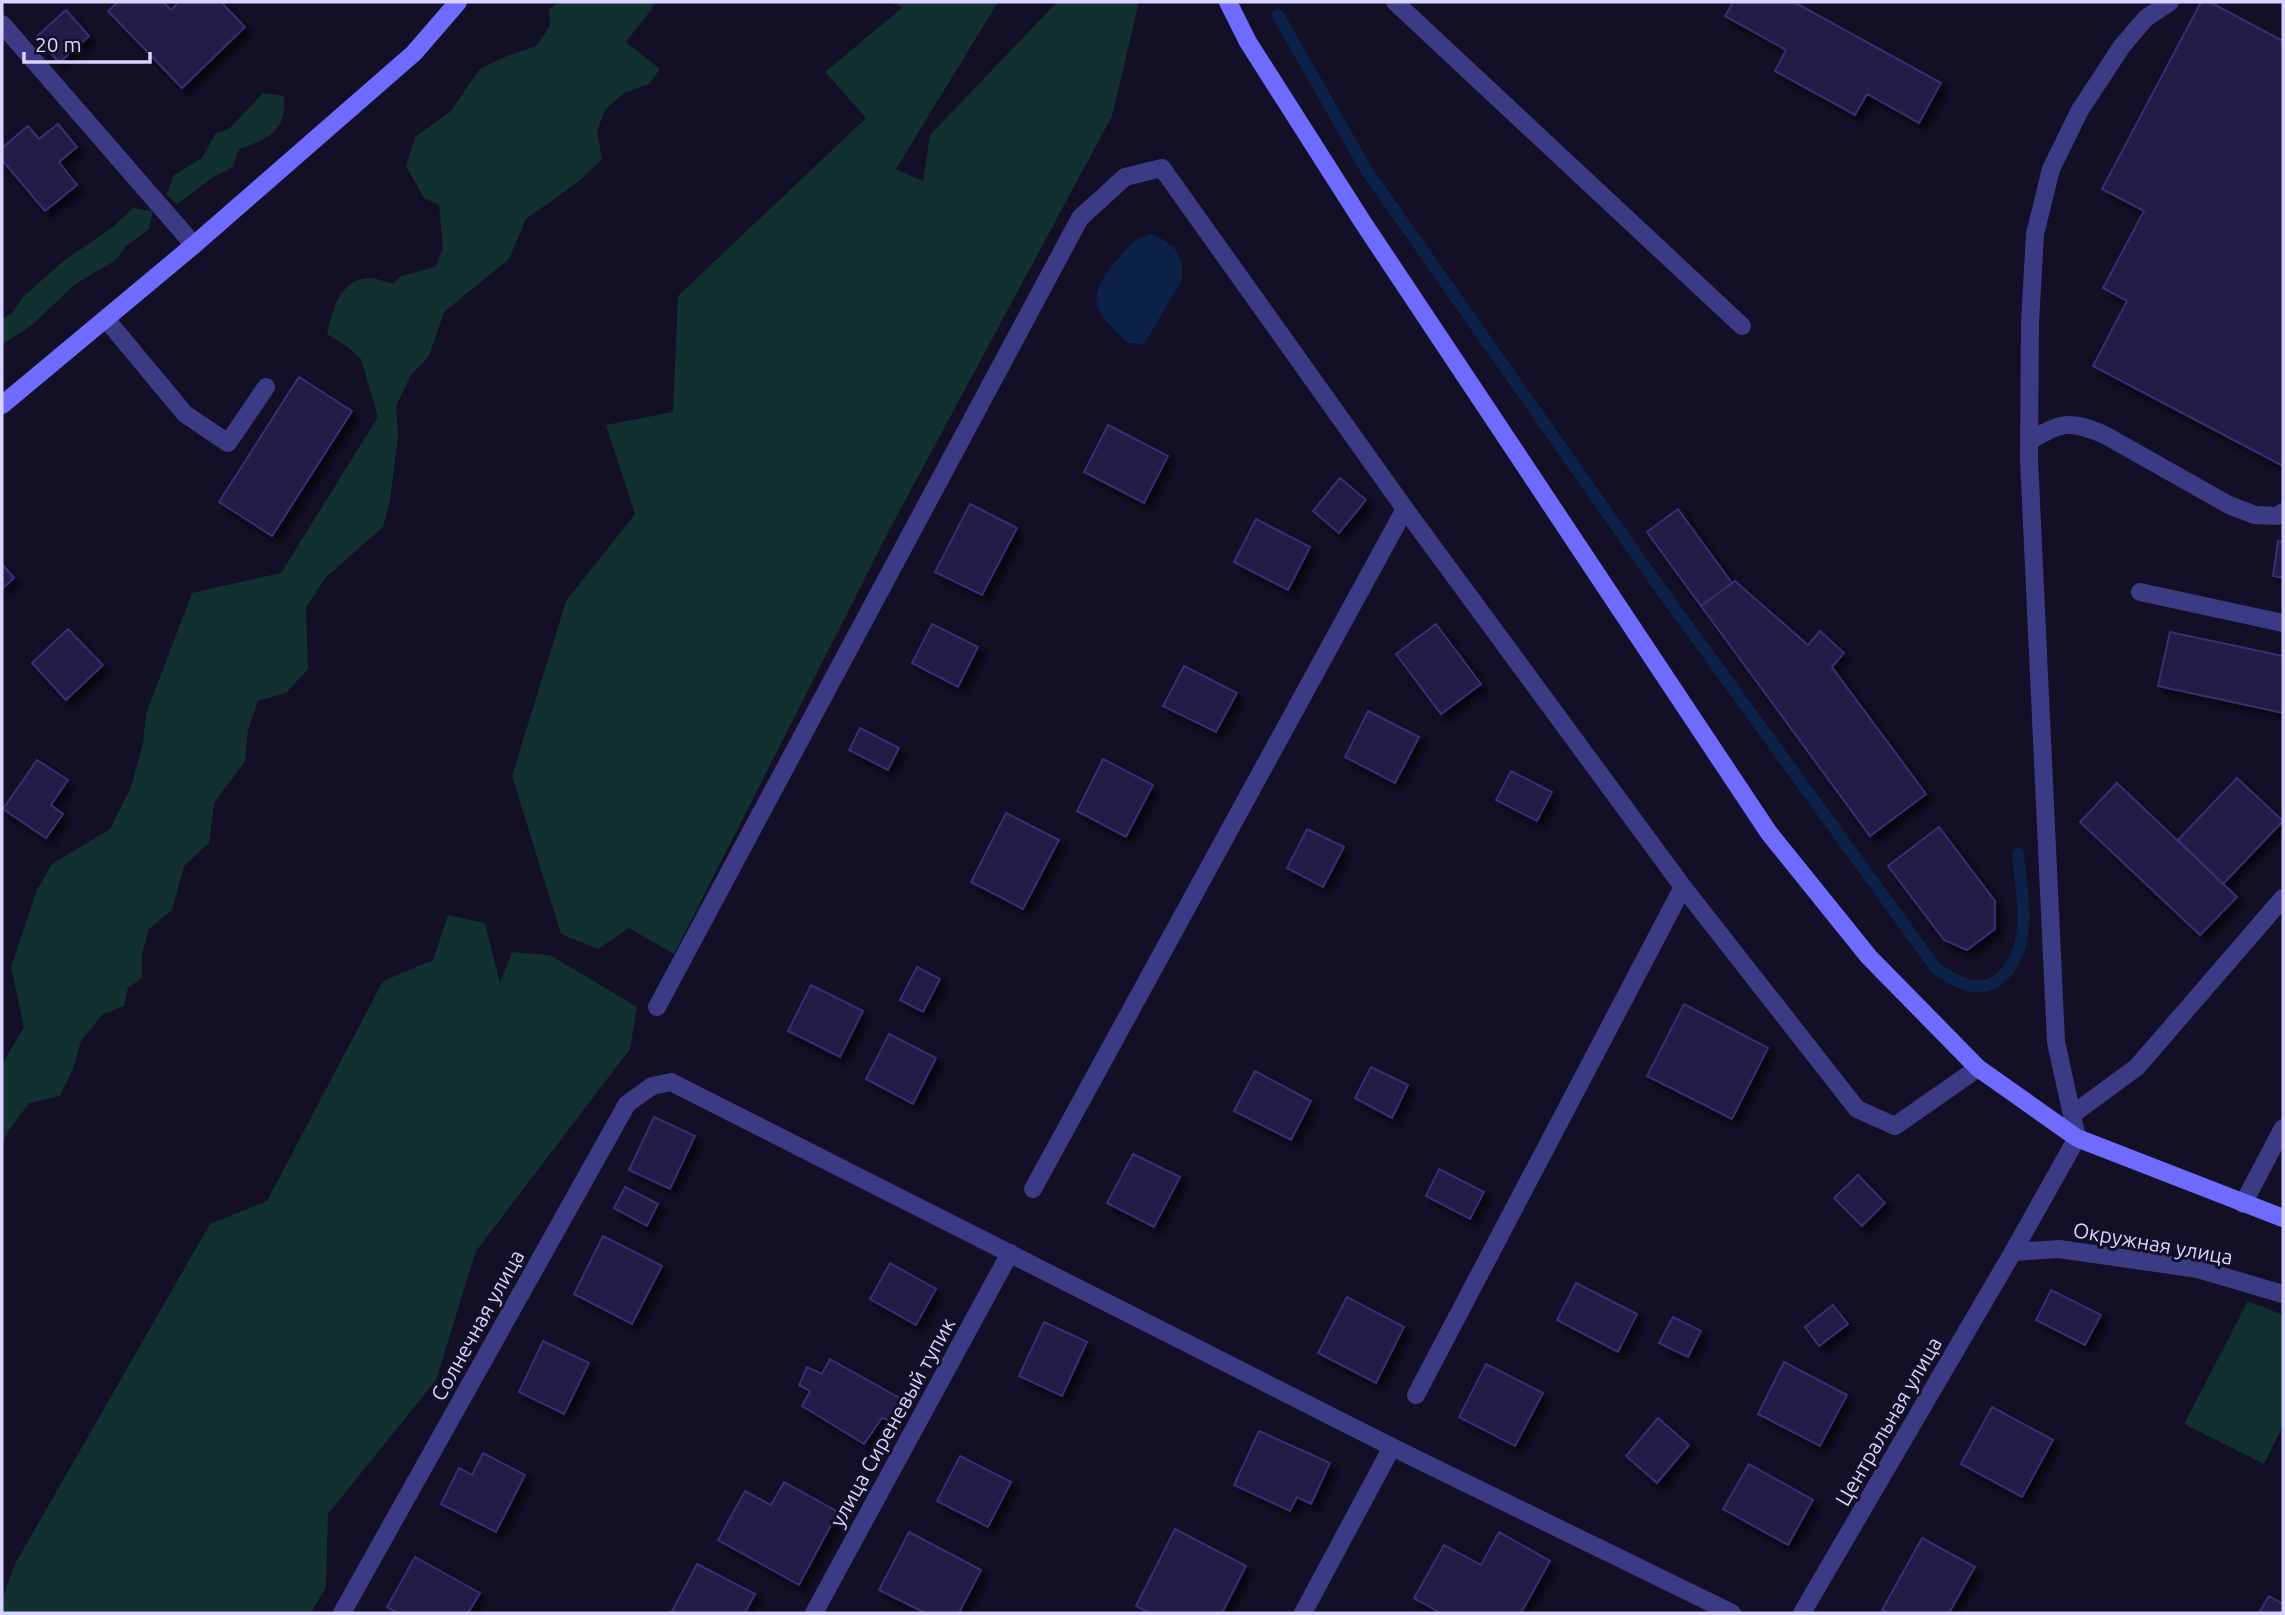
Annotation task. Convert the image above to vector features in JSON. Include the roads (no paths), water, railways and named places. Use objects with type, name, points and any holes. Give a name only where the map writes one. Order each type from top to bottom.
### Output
[{"type":"street","points":[[2,405],[194,245],[414,52],[458,2]]},
{"type":"street","points":[[1228,2],[1248,42],[1362,220],[1769,833],[1869,957],[1978,1068],[2077,1138],[2283,1218]]},
{"type":"street","points":[[1395,2],[1742,326]]},
{"type":"street","points":[[2077,1138],[2056,1042],[2029,441],[2030,322],[2035,234],[2050,169],[2080,110],[2122,46],[2146,18],[2170,2]]},
{"type":"street","points":[[2,24],[194,245]]},
{"type":"street","points":[[657,1007],[1080,218],[1125,177],[1162,168],[1405,509],[1683,887],[1857,1109],[1895,1126],[1978,1068]]},
{"type":"street","points":[[106,319],[185,414],[228,443],[266,387]]},
{"type":"street","points":[[2029,441],[2054,426],[2084,426],[2104,434],[2229,505],[2255,515],[2277,516],[2283,512]]},
{"type":"street","points":[[1033,1189],[1405,509]]},
{"type":"street","points":[[2140,592],[2283,623]]},
{"type":"street","points":[[1416,1395],[1683,887]]},
{"type":"street","points":[[2073,1114],[2137,1067],[2283,898]]},
{"type":"street","name":"Солнечная улица","points":[[342,1613],[627,1104],[652,1086],[671,1082],[1010,1253]]},
{"type":"street","points":[[2243,1204],[2283,1128]]},
{"type":"street","name":"Центральная улица","points":[[1802,1613],[2077,1138]]},
{"type":"street","name":"Окружная улица","points":[[2013,1252],[2059,1249],[2198,1269],[2283,1294]]},
{"type":"street","points":[[1010,1253],[1392,1447],[1732,1613]]},
{"type":"street","name":"улица Сиреневый тупик","points":[[814,1613],[1010,1253]]},
{"type":"street","points":[[1303,1613],[1392,1447]]},
{"type":"water","points":[[1151,234],[1176,250],[1182,265],[1182,280],[1144,344],[1128,343],[1101,313],[1097,295],[1106,274],[1125,251],[1135,241]]},
{"type":"waterway","points":[[1278,15],[1367,171],[1655,581],[1935,967],[1953,979],[1974,986],[1993,983],[2007,971],[2017,954],[2023,927],[2018,854]]}]
